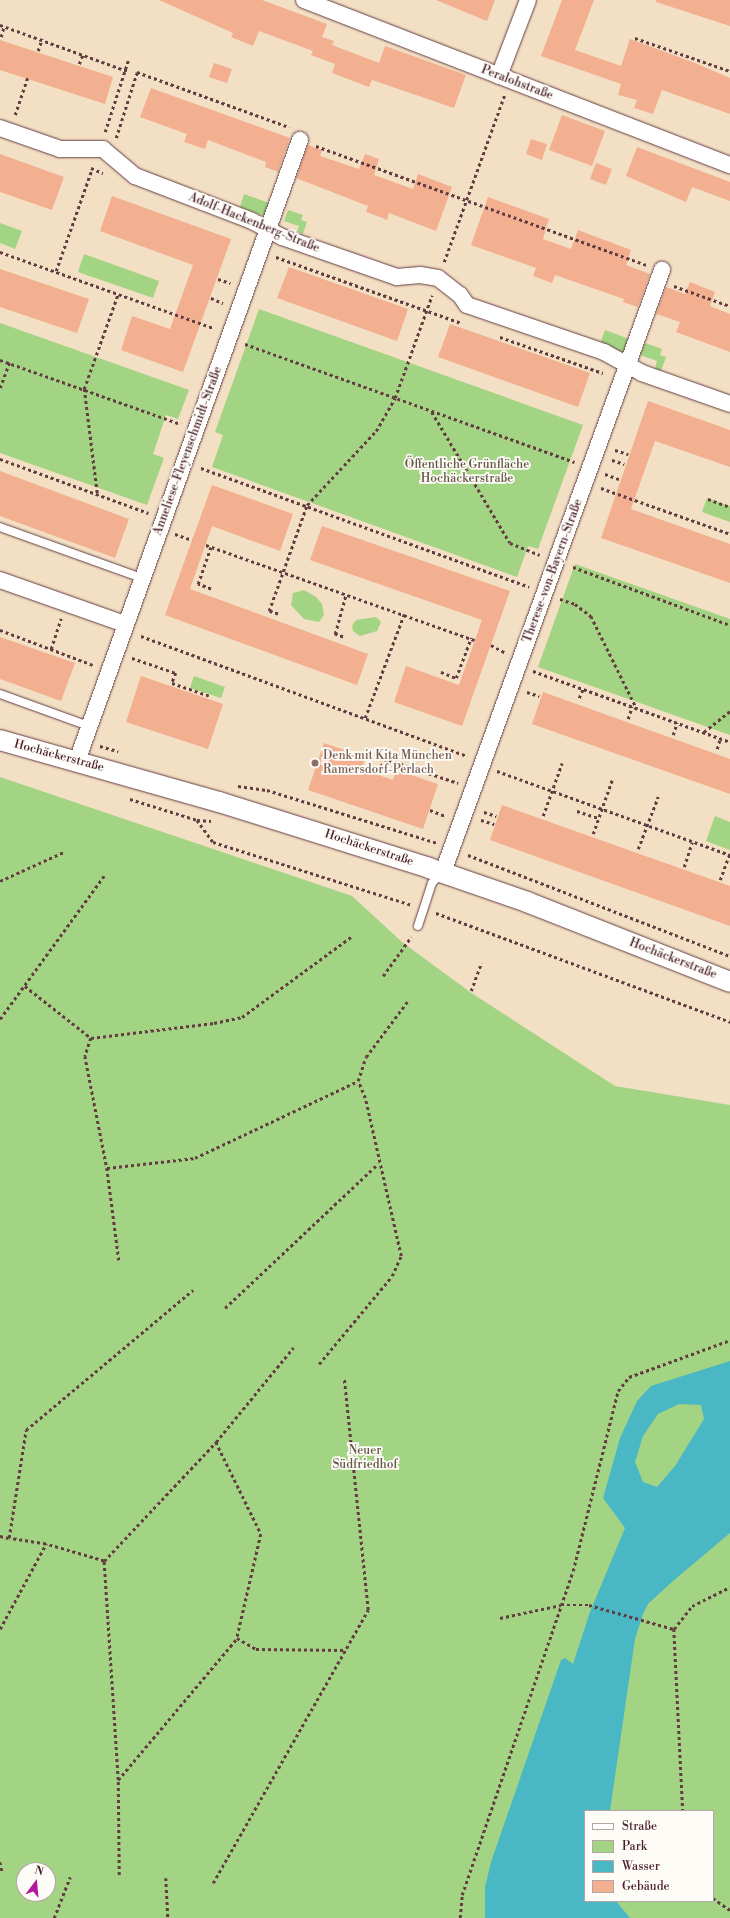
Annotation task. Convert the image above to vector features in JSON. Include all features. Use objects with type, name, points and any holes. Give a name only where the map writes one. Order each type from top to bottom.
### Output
[{"type":"street","name":"Peralohstraße","points":[[304,0],[730,165]]},
{"type":"street","points":[[504,78],[528,0]]},
{"type":"street","points":[[5,130],[60,149],[106,152]]},
{"type":"street","name":"Anneliese-Fleyenschmidt-Straße","points":[[77,761],[300,140]]},
{"type":"street","name":"Adolf-Hackenberg-Straße","points":[[106,152],[135,176],[268,227],[282,237],[397,277],[420,275],[438,278],[460,295],[467,305],[604,352],[642,373],[730,404]]},
{"type":"street","name":"Therese-von-Bayern-Straße","points":[[442,872],[474,789],[482,763],[660,275]]},
{"type":"street","points":[[0,580],[125,624]]},
{"type":"street","name":"Hochäckerstraße","points":[[0,740],[77,761],[294,825],[442,872],[527,902],[730,982]]},
{"type":"lane","points":[[0,527],[142,578]]},
{"type":"lane","points":[[0,694],[89,726]]},
{"type":"lane","points":[[418,926],[432,883],[442,872]]},
{"type":"path","points":[[0,25],[127,70]]},
{"type":"path","points":[[1,37],[4,26]]},
{"type":"path","points":[[635,38],[730,72]]},
{"type":"path","points":[[38,51],[42,40]]},
{"type":"path","points":[[79,64],[83,54]]},
{"type":"path","points":[[106,152],[101,143],[127,70],[128,61]]},
{"type":"path","points":[[106,152],[137,72],[298,130],[300,140],[630,259]]},
{"type":"path","points":[[5,130],[28,76]]},
{"type":"path","points":[[278,614],[269,611],[307,505],[376,431],[395,398],[467,201],[504,78]]},
{"type":"path","points":[[56,271],[92,169]]},
{"type":"path","points":[[260,249],[303,268],[466,325]]},
{"type":"path","points":[[0,252],[230,334]]},
{"type":"path","points":[[660,275],[730,306]]},
{"type":"path","points":[[218,279],[230,283]]},
{"type":"path","points":[[97,493],[84,389],[118,294]]},
{"type":"path","points":[[211,298],[223,303]]},
{"type":"path","points":[[492,334],[622,379]]},
{"type":"path","points":[[244,344],[571,461]]},
{"type":"path","points":[[0,360],[164,418]]},
{"type":"path","points":[[0,388],[9,363]]},
{"type":"path","points":[[432,412],[510,543],[730,625]]},
{"type":"path","points":[[614,449],[628,454]]},
{"type":"path","points":[[0,459],[164,518]]},
{"type":"path","points":[[610,459],[624,464]]},
{"type":"path","points":[[184,462],[307,505],[545,593]]},
{"type":"path","points":[[605,474],[619,480]]},
{"type":"path","points":[[585,482],[730,534]]},
{"type":"path","points":[[708,499],[730,507]]},
{"type":"path","points":[[206,545],[475,640]]},
{"type":"path","points":[[211,547],[198,584],[211,589]]},
{"type":"path","points":[[343,636],[335,634],[346,594]]},
{"type":"path","points":[[575,604],[591,616],[637,708]]},
{"type":"path","points":[[365,718],[404,614]]},
{"type":"path","points":[[125,624],[143,638],[365,718],[482,763],[503,774],[729,855],[720,880]]},
{"type":"path","points":[[0,630],[93,665]]},
{"type":"path","points":[[441,672],[456,678],[471,638]]},
{"type":"path","points":[[130,657],[176,673],[172,683],[209,696]]},
{"type":"path","points":[[519,663],[533,671],[730,742]]},
{"type":"path","points":[[579,698],[583,689]]},
{"type":"path","points":[[526,692],[540,696]]},
{"type":"path","points":[[628,719],[632,707]]},
{"type":"path","points":[[704,733],[730,711]]},
{"type":"path","points":[[673,735],[677,723]]},
{"type":"path","points":[[717,749],[720,739]]},
{"type":"path","points":[[380,766],[389,760],[474,789]]},
{"type":"path","points":[[543,816],[562,763]]},
{"type":"path","points":[[593,834],[612,780]]},
{"type":"path","points":[[232,786],[267,790],[437,843]]},
{"type":"path","points":[[638,849],[658,797]]},
{"type":"path","points":[[430,810],[447,816]]},
{"type":"path","points":[[576,811],[599,818]]},
{"type":"path","points":[[484,812],[496,816]]},
{"type":"path","points":[[198,820],[213,842],[424,909],[730,1022]]},
{"type":"path","points":[[481,820],[494,824]]},
{"type":"path","points":[[684,867],[692,842]]},
{"type":"path","points":[[0,882],[66,851]]},
{"type":"path","points":[[469,855],[730,956]]},
{"type":"path","points":[[0,1018],[104,876]]},
{"type":"path","points":[[24,986],[91,1038],[214,1023],[242,1017],[351,937]]},
{"type":"path","points":[[383,976],[407,944]]},
{"type":"path","points":[[471,991],[481,963]]},
{"type":"path","points":[[319,1364],[392,1276],[401,1256],[378,1164],[365,1098],[358,1081],[366,1057],[407,1002]]},
{"type":"path","points":[[91,1038],[85,1056],[107,1168],[119,1260]]},
{"type":"path","points":[[107,1168],[196,1158],[358,1081]]},
{"type":"path","points":[[225,1308],[378,1164]]},
{"type":"path","points":[[9,1538],[26,1430],[193,1290]]},
{"type":"path","points":[[460,1918],[462,1895],[573,1571],[618,1391],[629,1377],[730,1340]]},
{"type":"path","points":[[119,1875],[118,1780],[104,1561],[216,1442],[293,1348]]},
{"type":"path","points":[[213,1883],[347,1650],[368,1610],[344,1378]]},
{"type":"path","points":[[118,1780],[236,1638],[261,1534],[216,1442]]},
{"type":"path","points":[[0,1536],[46,1544],[104,1561]]},
{"type":"path","points":[[0,1629],[46,1544]]},
{"type":"path","points":[[683,1810],[674,1629],[692,1606],[730,1587]]},
{"type":"path","points":[[500,1618],[562,1605],[589,1605],[674,1629]]},
{"type":"path","points":[[236,1638],[256,1649],[347,1650]]},
{"type":"path","points":[[0,1862],[2,1871]]},
{"type":"path","points":[[54,1918],[70,1877]]},
{"type":"path","points":[[166,1878],[168,1918]]},
{"type":"path","points":[[714,1899],[730,1910]]},
{"type":"green space","points":[[244,194],[269,203],[264,216],[240,207]]},
{"type":"green space","points":[[288,210],[303,215],[301,220],[307,222],[303,234],[297,232],[299,226],[284,221]]},
{"type":"green space","points":[[0,223],[22,231],[15,249],[0,243]]},
{"type":"green space","points":[[84,254],[159,281],[153,298],[78,272]]},
{"type":"green space","name":"Öffentliche Grünfläche Hochäckerstraße","points":[[259,309],[583,425],[538,549],[528,546],[517,577],[212,467],[223,435],[215,432]]},
{"type":"green space","points":[[0,323],[189,390],[178,419],[166,415],[153,454],[164,458],[147,505],[0,453]]},
{"type":"green space","points":[[605,330],[629,339],[624,353],[600,344]]},
{"type":"green space","points":[[645,343],[662,349],[660,355],[666,357],[661,371],[655,369],[657,361],[640,355]]},
{"type":"green space","points":[[707,498],[730,506],[730,522],[702,512]]},
{"type":"green space","points":[[575,564],[730,619],[730,735],[538,667]]},
{"type":"green space","points":[[304,590],[316,597],[322,604],[324,615],[319,622],[304,619],[291,605],[293,593]]},
{"type":"green space","points":[[376,617],[381,622],[377,631],[360,636],[353,631],[352,626],[356,620]]},
{"type":"green space","points":[[194,676],[225,687],[221,698],[190,688]]},
{"type":"green space","name":"Neuer Südfriedhof","points":[[0,777],[352,896],[402,942],[470,992],[615,1086],[730,1105],[730,1918],[0,1918]]},
{"type":"green space","points":[[715,816],[730,822],[730,850],[706,841]]},
{"type":"water","points":[[730,1361],[730,1533],[648,1604],[643,1614],[635,1639],[610,1810],[584,1810],[584,1902],[617,1902],[630,1918],[485,1918],[485,1887],[491,1862],[561,1660],[565,1658],[573,1664],[590,1612],[625,1528],[603,1498],[620,1438],[637,1401],[651,1386]],"holes":[[[679,1404],[701,1405],[704,1419],[675,1466],[657,1487],[643,1482],[635,1462],[643,1436],[658,1414]]]},
{"type":"building","points":[[159,0],[262,0],[327,24],[322,37],[334,41],[332,45],[379,63],[385,46],[466,75],[454,108],[372,80],[369,87],[332,73],[335,64],[311,55],[313,51],[259,31],[253,46],[231,37],[233,33]]},
{"type":"building","points":[[436,0],[495,0],[487,21]]},
{"type":"building","points":[[562,0],[594,0],[575,50],[621,66],[630,39],[695,63],[730,78],[730,114],[662,90],[653,114],[634,108],[637,100],[618,95],[621,84],[541,56]]},
{"type":"building","points":[[656,0],[730,0],[730,26],[656,2]]},
{"type":"building","points":[[0,40],[113,77],[105,104],[0,70]]},
{"type":"building","points":[[214,63],[232,69],[227,83],[209,77]]},
{"type":"building","points":[[151,88],[290,138],[278,172],[265,167],[266,162],[208,140],[205,149],[184,142],[187,134],[140,117]]},
{"type":"building","points":[[562,115],[605,131],[592,166],[549,150]]},
{"type":"building","points":[[531,139],[547,144],[542,160],[526,154]]},
{"type":"building","points":[[308,145],[322,150],[320,156],[359,169],[365,154],[379,159],[374,175],[413,189],[418,174],[452,187],[436,231],[389,213],[387,220],[366,212],[368,206],[296,178]]},
{"type":"building","points":[[637,147],[730,182],[730,201],[692,187],[686,202],[626,176]]},
{"type":"building","points":[[0,154],[64,177],[52,210],[0,192]]},
{"type":"building","points":[[596,163],[612,169],[606,185],[590,179]]},
{"type":"building","points":[[112,196],[231,239],[183,372],[121,350],[132,316],[170,329],[193,265],[100,231]]},
{"type":"building","points":[[488,197],[549,219],[543,239],[571,249],[578,230],[631,250],[626,265],[650,274],[638,307],[623,302],[624,299],[555,275],[552,283],[533,276],[536,268],[471,245]]},
{"type":"building","points":[[289,267],[408,309],[397,341],[277,298]]},
{"type":"building","points":[[0,269],[89,299],[77,333],[0,307]]},
{"type":"building","points":[[690,282],[715,292],[710,306],[730,314],[730,352],[676,332],[680,322],[656,314],[666,287],[685,294]]},
{"type":"building","points":[[450,324],[590,373],[578,407],[438,357]]},
{"type":"building","points":[[648,401],[730,430],[730,467],[655,441],[631,509],[730,544],[730,583],[601,538]]},
{"type":"building","points":[[0,471],[129,519],[115,558],[0,516]]},
{"type":"building","points":[[212,485],[293,514],[280,551],[212,526],[190,589],[368,654],[357,685],[165,615]]},
{"type":"building","points":[[322,526],[510,591],[462,726],[394,702],[406,666],[459,685],[482,620],[310,560]]},
{"type":"building","points":[[0,637],[75,663],[61,701],[0,679]]},
{"type":"building","points":[[141,676],[223,704],[208,749],[126,722]]},
{"type":"building","points":[[543,692],[730,759],[730,794],[532,724]]},
{"type":"building","points":[[324,743],[366,757],[361,769],[393,780],[396,770],[438,784],[423,829],[308,790]]},
{"type":"building","points":[[502,805],[730,886],[730,926],[490,840]]},
{"type":"place","name":"Denk mit Kita München Ramersdorf-Perlach","points":[[315,763]]}]
